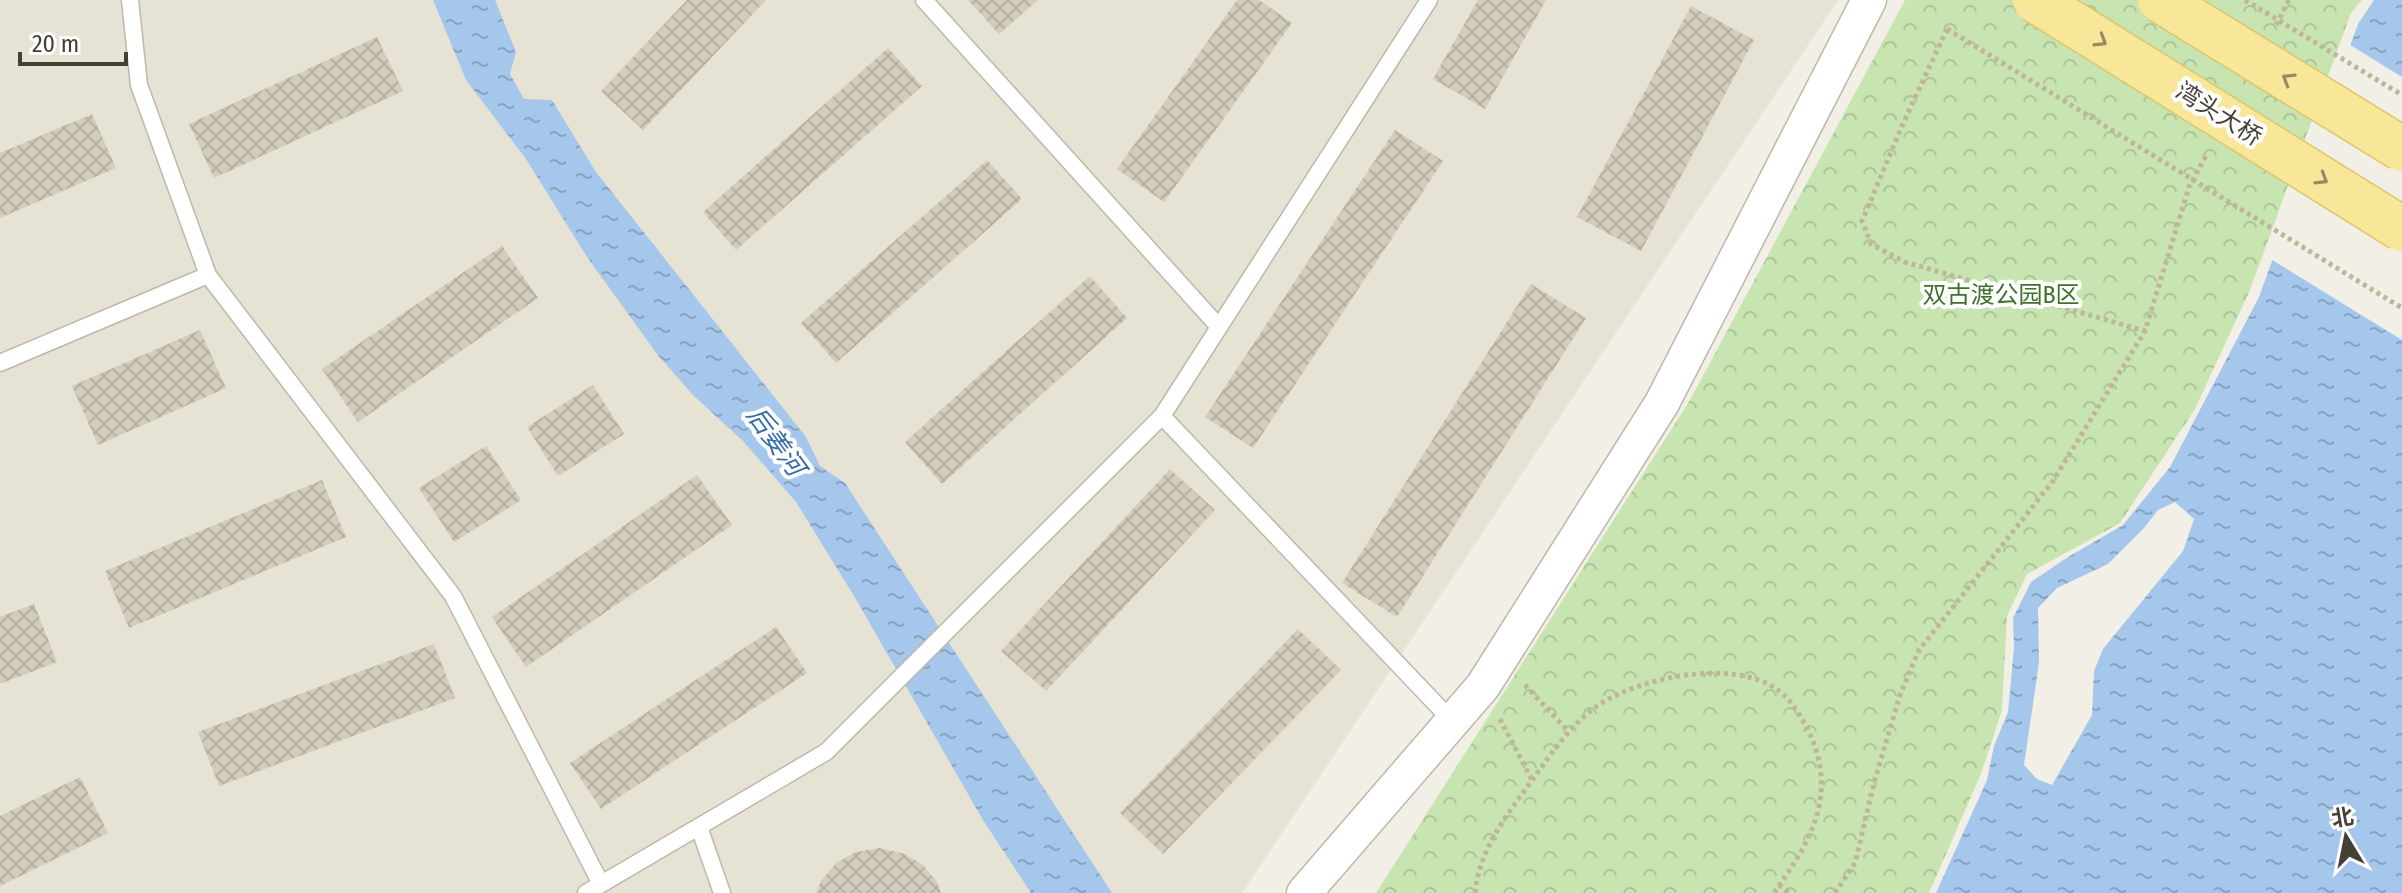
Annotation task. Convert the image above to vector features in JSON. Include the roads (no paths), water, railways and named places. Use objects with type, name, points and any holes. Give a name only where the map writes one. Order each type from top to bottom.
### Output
[{"type":"main road","name":"湾头大桥","points":[[2035,0],[2402,229]]},
{"type":"main road","points":[[2160,0],[2402,149]]},
{"type":"street","points":[[1304,893],[1453,722],[1492,672],[1662,403],[1869,0]]},
{"type":"lane","points":[[130,0],[139,85],[208,275],[453,596],[601,884]]},
{"type":"lane","points":[[924,0],[1219,327]]},
{"type":"lane","points":[[586,893],[826,752],[1162,416],[1429,0]]},
{"type":"lane","points":[[0,363],[208,275]]},
{"type":"lane","points":[[1162,416],[1453,722]]},
{"type":"lane","points":[[699,827],[722,893]]},
{"type":"water","name":"后姜河","points":[[433,0],[495,0],[516,52],[510,74],[524,99],[552,100],[596,172],[806,437],[820,466],[845,483],[1112,893],[1031,893],[983,820],[796,502],[743,441],[693,395],[657,354],[587,257],[526,159],[466,80]]},
{"type":"water","points":[[2374,0],[2402,0],[2402,893],[1936,893],[1987,780],[1994,746],[2008,712],[2014,648],[2013,618],[2031,582],[2123,525],[2170,467],[2259,297],[2358,24]],"holes":[[[2175,502],[2194,519],[2183,551],[2103,649],[2094,671],[2092,715],[2052,785],[2037,779],[2024,765],[2039,663],[2038,608],[2057,588],[2108,564],[2158,510]]]},
{"type":"park label","name":"双古渡公园B区","points":[[2001,295]]}]
